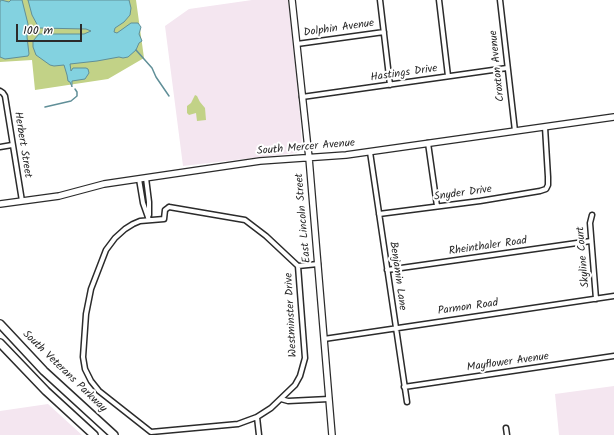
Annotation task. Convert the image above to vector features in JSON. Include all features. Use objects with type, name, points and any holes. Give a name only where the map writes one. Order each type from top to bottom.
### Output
[{"type":"highway","name":"South Veterans Parkway","points":[[0,324],[44,371],[114,435]]},
{"type":"highway","points":[[0,343],[42,387],[94,435]]},
{"type":"main road","name":"East Lincoln Street","points":[[292,0],[309,158],[332,435]]},
{"type":"main road","name":"South Mercer Avenue","points":[[0,204],[59,196],[104,184],[260,161],[370,152],[614,117]]},
{"type":"street","points":[[380,0],[390,85]]},
{"type":"street","points":[[440,0],[448,76]]},
{"type":"street","name":"Croxton Avenue","points":[[500,0],[515,131]]},
{"type":"street","name":"Dolphin Avenue","points":[[297,44],[384,32]]},
{"type":"street","name":"Hastings Drive","points":[[302,97],[507,68]]},
{"type":"street","name":"Herbert Street","points":[[2,92],[5,96],[22,201]]},
{"type":"street","name":"Snyder Drive","points":[[379,214],[540,191],[548,187],[545,127]]},
{"type":"street","points":[[428,143],[437,206]]},
{"type":"street","points":[[0,147],[12,145]]},
{"type":"street","name":"Benjamin Lane","points":[[370,152],[407,402]]},
{"type":"street","points":[[146,178],[149,202],[149,220]]},
{"type":"street","points":[[139,179],[143,203],[149,220]]},
{"type":"street","name":"Westminster Drive","points":[[169,208],[245,220],[266,236],[298,266],[305,358],[300,376],[295,385],[281,400],[257,417],[228,426],[151,432],[99,391],[91,381],[85,369],[83,357],[84,330],[90,296],[97,272],[106,250],[115,238],[133,224],[149,220],[164,219],[165,210],[169,208]]},
{"type":"street","name":"Skyline Court","points":[[592,215],[590,223],[596,299]]},
{"type":"street","name":"Rheinthaler Road","points":[[387,270],[591,241]]},
{"type":"street","points":[[298,266],[318,264]]},
{"type":"street","name":"Parmon Road","points":[[324,339],[396,327],[614,296]]},
{"type":"street","name":"Mayflower Avenue","points":[[404,387],[614,356]]},
{"type":"street","points":[[281,400],[329,399]]},
{"type":"street","points":[[257,417],[259,435]]},
{"type":"street","points":[[506,428],[507,435]]},
{"type":"shaded area","points":[[252,0],[288,0],[300,114],[301,150],[296,153],[183,166],[165,26],[189,9]]},
{"type":"shaded area","points":[[614,386],[614,435],[559,435],[555,394]]},
{"type":"shaded area","points":[[48,404],[82,435],[0,435],[0,411]]},
{"type":"green space","points":[[0,0],[136,0],[144,58],[108,79],[35,90],[32,60],[0,62]]},
{"type":"green space","points":[[195,95],[205,108],[206,120],[197,121],[196,113],[189,115],[187,113],[187,106],[191,103]]},
{"type":"water","points":[[1,0],[9,2],[11,0],[22,0],[28,24],[28,56],[5,59],[0,57]]},
{"type":"water","points":[[28,0],[129,0],[131,8],[130,15],[124,22],[115,28],[114,32],[117,33],[131,23],[138,23],[141,27],[139,34],[142,41],[139,43],[136,50],[128,57],[70,64],[71,71],[73,68],[86,68],[88,69],[89,73],[85,79],[72,81],[72,87],[68,81],[64,65],[50,65],[36,55],[33,47],[33,41],[39,34],[84,34],[91,31],[86,29],[39,28],[32,15]]},
{"type":"waterway","points":[[136,50],[152,68],[156,77],[169,96]]},
{"type":"waterway","points":[[45,107],[71,101],[77,96],[75,89]]}]
